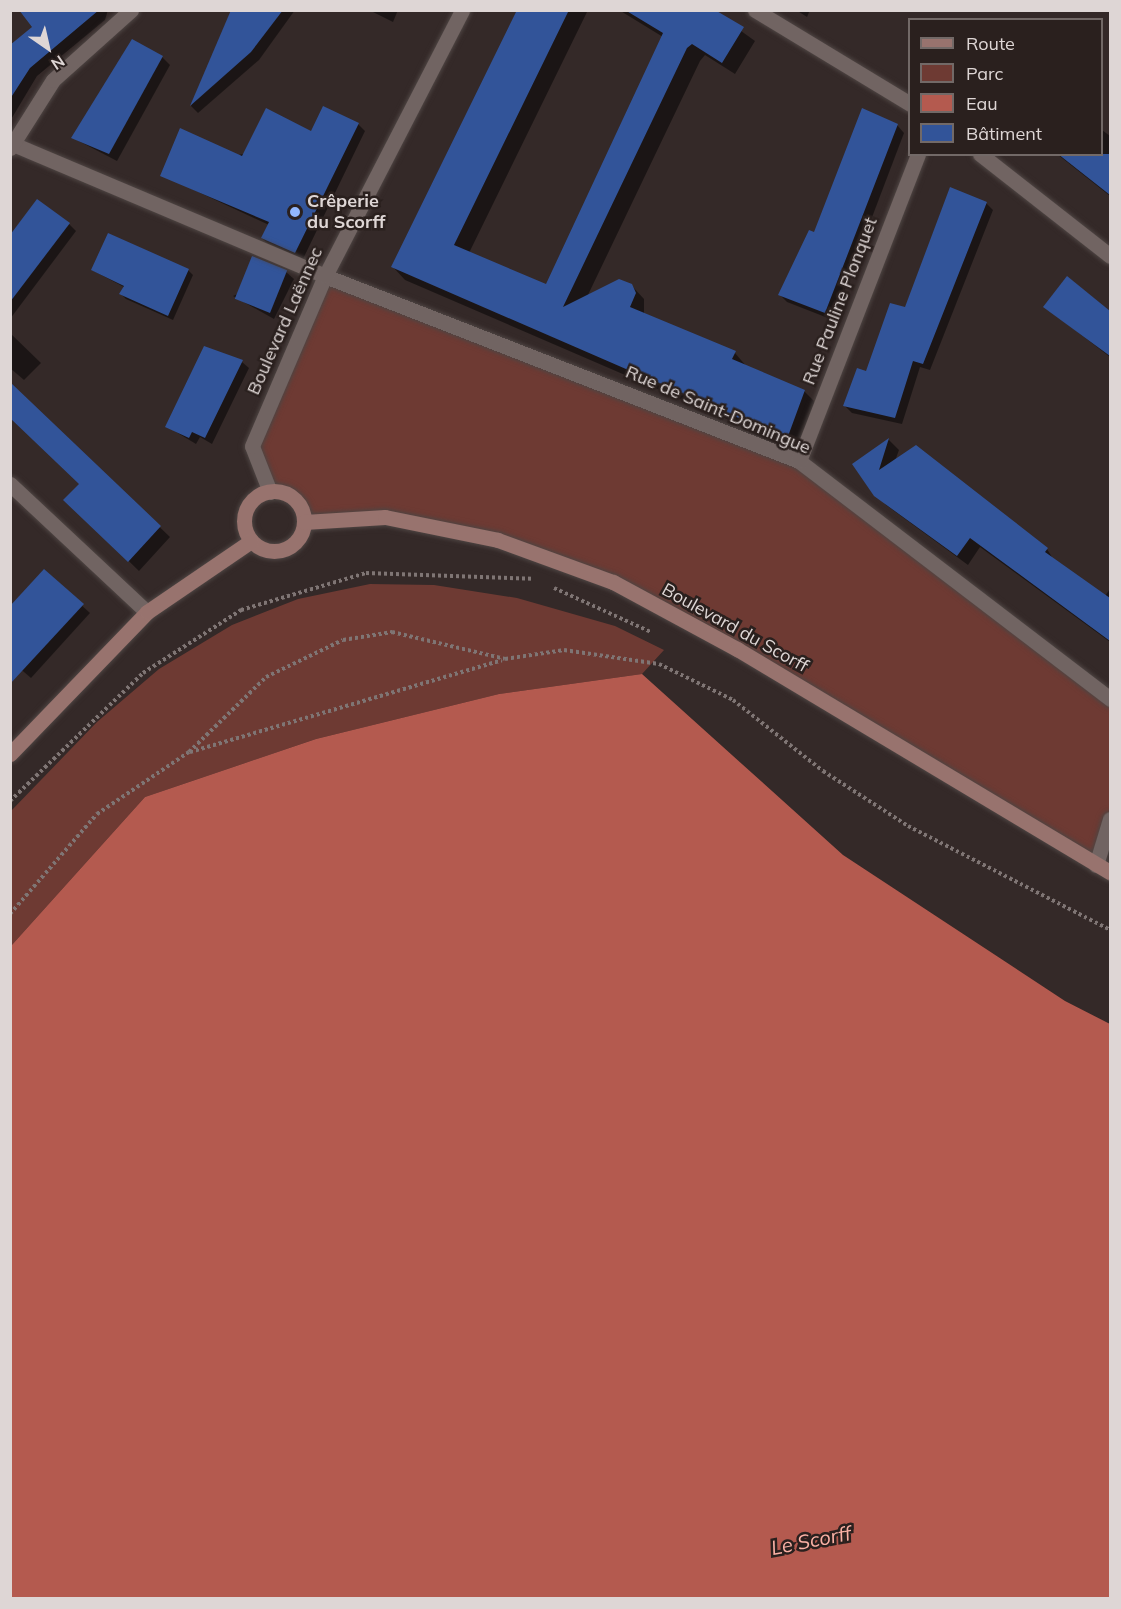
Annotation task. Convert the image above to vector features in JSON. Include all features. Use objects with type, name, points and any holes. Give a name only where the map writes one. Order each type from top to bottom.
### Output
[{"type":"main road","points":[[270,492],[294,499],[304,522],[290,546],[263,549],[251,541],[246,511],[270,492]]},
{"type":"main road","name":"Boulevard du Scorff","points":[[304,522],[385,517],[498,540],[613,582],[737,649],[1110,872]]},
{"type":"main road","points":[[10,754],[147,612],[251,541]]},
{"type":"street","points":[[12,146],[53,80],[131,10]]},
{"type":"street","name":"Boulevard Laënnec","points":[[270,492],[252,446],[325,276],[462,10]]},
{"type":"street","points":[[755,10],[908,103]]},
{"type":"street","name":"Rue de Saint-Domingue","points":[[12,146],[325,276],[798,461],[1110,699]]},
{"type":"street","name":"Rue Pauline Plonquet","points":[[798,461],[917,156]]},
{"type":"street","points":[[983,156],[1110,255]]},
{"type":"street","points":[[10,484],[147,612]]},
{"type":"street","points":[[1096,865],[1110,819]]},
{"type":"path","points":[[10,801],[143,673],[241,610],[366,573],[536,579],[664,637]]},
{"type":"path","points":[[10,915],[97,814],[189,752],[266,677],[343,640],[392,632],[505,659]]},
{"type":"path","points":[[189,752],[505,659],[564,650],[659,664],[733,700],[824,771],[908,826],[1110,930]]},
{"type":"green space","points":[[325,276],[799,461],[1110,699],[1110,819],[1096,865],[613,582],[498,540],[385,517],[304,522],[294,499],[270,492],[252,446]]},
{"type":"green space","points":[[370,584],[434,585],[517,598],[615,626],[664,650],[642,674],[499,694],[316,739],[145,797],[11,946],[11,811],[97,722],[159,669],[232,625],[298,599]]},
{"type":"water","name":"Le Scorff","points":[[642,674],[843,855],[1065,1001],[1110,1024],[1110,1598],[11,1598],[11,946],[145,797],[316,739],[499,694]]},
{"type":"building","points":[[19,10],[99,10],[30,68],[10,99],[10,45],[32,27]]},
{"type":"building","points":[[231,10],[283,10],[251,52],[190,106]]},
{"type":"building","points":[[517,10],[569,10],[454,245],[546,284],[663,33],[625,10],[715,10],[744,27],[722,63],[692,44],[687,48],[563,307],[619,279],[632,284],[636,293],[630,307],[736,351],[732,359],[805,390],[787,439],[391,267]]},
{"type":"building","points":[[132,39],[163,56],[109,154],[71,138]]},
{"type":"building","points":[[323,106],[359,123],[295,253],[261,238],[269,222],[160,176],[180,128],[242,156],[266,108],[311,131]]},
{"type":"building","points":[[862,108],[898,124],[825,313],[778,295],[809,230],[814,232]]},
{"type":"building","points":[[1110,154],[1110,195],[1061,156]]},
{"type":"building","points":[[950,187],[987,202],[923,364],[913,361],[895,418],[843,406],[857,368],[866,371],[890,303],[905,307]]},
{"type":"building","points":[[37,199],[70,223],[10,302],[10,235]]},
{"type":"building","points":[[108,233],[189,269],[168,316],[119,294],[124,286],[91,270]]},
{"type":"building","points":[[252,256],[287,270],[270,313],[235,299]]},
{"type":"building","points":[[1067,276],[1110,311],[1110,356],[1043,307]]},
{"type":"building","points":[[204,346],[243,360],[205,438],[192,432],[189,438],[165,427]]},
{"type":"building","points":[[10,382],[161,526],[128,562],[63,500],[79,484],[10,418]]},
{"type":"building","points":[[889,438],[879,470],[916,445],[1048,548],[1045,552],[1110,598],[1110,641],[970,538],[957,556],[874,496],[852,464]]},
{"type":"building","points":[[44,569],[84,604],[10,684],[10,606]]},
{"type":"place","name":"Crêperie du Scorff","points":[[295,212]]}]
